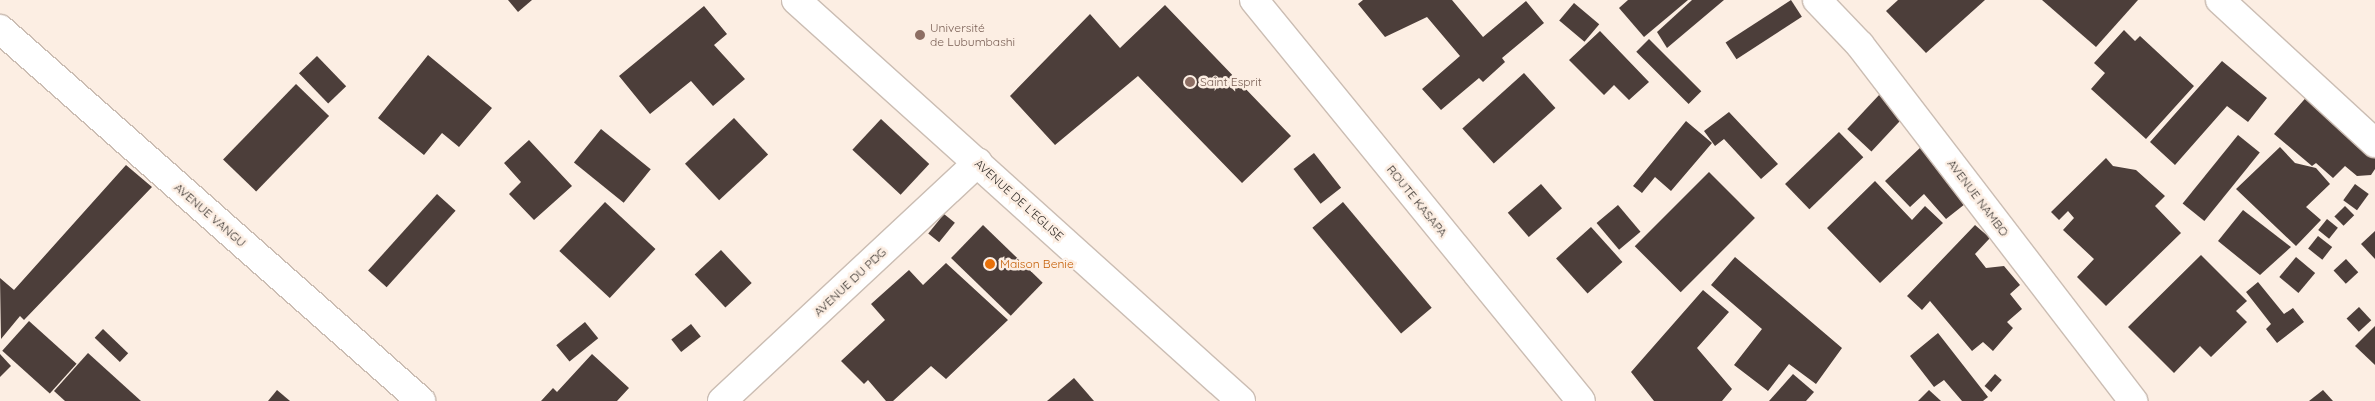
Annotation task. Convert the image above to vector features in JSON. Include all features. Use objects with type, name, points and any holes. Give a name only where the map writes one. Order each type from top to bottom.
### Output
[{"type":"street","name":"AVENUE DE L'EGLISE","points":[[796,0],[1241,401]]},
{"type":"street","name":"ROUTE KASAPA","points":[[1254,0],[1581,401]]},
{"type":"street","name":"AVENUE NAMBO","points":[[1818,0],[1860,45],[2133,401]]},
{"type":"street","points":[[2220,0],[2375,143]]},
{"type":"street","name":"AVENUE VANGU","points":[[0,29],[421,401]]},
{"type":"street","name":"AVENUE DU PDG","points":[[722,401],[978,162]]},
{"type":"building","points":[[508,0],[532,0],[518,12]]},
{"type":"building","points":[[1363,0],[1452,0],[1483,37],[1526,1],[1544,23],[1502,58],[1505,62],[1483,82],[1479,78],[1441,110],[1422,89],[1460,56],[1427,17],[1385,37],[1358,4]]},
{"type":"building","points":[[1628,0],[1688,0],[1644,37],[1619,8]]},
{"type":"building","points":[[1692,0],[1724,0],[1667,48],[1657,32]]},
{"type":"building","points":[[1791,0],[1802,17],[1736,59],[1726,42]]},
{"type":"building","points":[[1898,0],[1985,0],[1926,53],[1886,11]]},
{"type":"building","points":[[2042,0],[2138,0],[2096,47]]},
{"type":"building","points":[[1574,3],[1599,24],[1584,42],[1559,21]]},
{"type":"building","points":[[1165,5],[1291,136],[1242,183],[1138,76],[1055,145],[1010,96],[1090,14],[1120,48]]},
{"type":"building","points":[[704,6],[727,34],[714,45],[745,79],[713,106],[691,81],[650,114],[619,76]]},
{"type":"building","points":[[2124,30],[2135,41],[2140,36],[2194,86],[2146,139],[2091,89],[2105,73],[2094,63]]},
{"type":"building","points":[[1600,31],[1649,82],[1629,100],[1614,85],[1604,95],[1569,60]]},
{"type":"building","points":[[1649,39],[1701,91],[1689,104],[1636,52]]},
{"type":"building","points":[[428,55],[492,108],[459,147],[442,133],[424,155],[378,118]]},
{"type":"building","points":[[317,56],[346,86],[328,104],[299,73]]},
{"type":"building","points":[[2222,61],[2267,98],[2248,122],[2227,106],[2175,165],[2150,142]]},
{"type":"building","points":[[1524,73],[1555,108],[1494,163],[1462,129]]},
{"type":"building","points":[[296,84],[329,116],[256,191],[223,160]]},
{"type":"building","points":[[2310,93],[2375,147],[2375,169],[2371,175],[2357,176],[2345,166],[2333,178],[2316,163],[2312,166],[2274,134]]},
{"type":"building","points":[[1880,94],[1904,117],[1871,152],[1847,129]]},
{"type":"building","points":[[1729,112],[1778,164],[1761,179],[1724,139],[1715,146],[1704,131]]},
{"type":"building","points":[[734,118],[768,155],[719,200],[685,164]]},
{"type":"building","points":[[881,119],[929,164],[901,195],[852,150]]},
{"type":"building","points":[[1686,121],[1712,143],[1671,191],[1655,177],[1642,193],[1633,186]]},
{"type":"building","points":[[601,129],[651,169],[624,203],[574,162]]},
{"type":"building","points":[[1839,132],[1863,157],[1809,209],[1785,184]]},
{"type":"building","points":[[2238,135],[2260,153],[2204,221],[2183,203]]},
{"type":"building","points":[[529,140],[572,186],[534,220],[509,194],[521,182],[504,163]]},
{"type":"building","points":[[1922,146],[1965,204],[1946,219],[1924,194],[1910,207],[1885,181]]},
{"type":"building","points":[[2280,147],[2295,163],[2316,168],[2330,184],[2306,207],[2321,220],[2296,246],[2236,189]]},
{"type":"building","points":[[1314,153],[1341,188],[1321,204],[1294,169]]},
{"type":"building","points":[[2106,158],[2113,166],[2136,170],[2165,196],[2155,206],[2181,233],[2106,306],[2077,277],[2094,259],[2063,230],[2074,218],[2068,211],[2059,220],[2051,212]]},
{"type":"building","points":[[126,165],[152,187],[24,320],[20,316],[1,339],[0,278],[14,290]]},
{"type":"building","points":[[1709,172],[1755,218],[1681,292],[1635,246]]},
{"type":"building","points":[[1875,181],[1912,220],[1925,206],[1943,223],[1880,283],[1827,228]]},
{"type":"building","points":[[1541,184],[1562,208],[1529,237],[1508,213]]},
{"type":"building","points":[[2355,184],[2369,194],[2357,210],[2343,200]]},
{"type":"building","points":[[437,194],[456,211],[387,287],[368,271]]},
{"type":"building","points":[[605,202],[655,249],[610,298],[559,251]]},
{"type":"building","points":[[1343,202],[1432,308],[1401,333],[1312,228]]},
{"type":"building","points":[[1618,205],[1640,232],[1619,250],[1597,223]]},
{"type":"building","points":[[2345,206],[2354,215],[2344,226],[2334,217]]},
{"type":"building","points":[[2243,210],[2291,247],[2260,275],[2218,241]]},
{"type":"building","points":[[944,214],[955,223],[939,242],[928,233]]},
{"type":"building","points":[[2327,219],[2338,228],[2329,239],[2318,230]]},
{"type":"building","points":[[983,225],[1043,283],[1011,316],[951,258]]},
{"type":"building","points":[[1975,225],[1990,238],[1975,254],[1986,268],[2004,266],[2020,285],[2010,294],[2022,309],[2007,322],[2013,328],[1993,351],[1983,342],[1972,351],[1930,301],[1922,310],[1907,296]]},
{"type":"building","points":[[1591,227],[1622,262],[1588,293],[1556,258]]},
{"type":"building","points":[[2375,231],[2375,259],[2361,244]]},
{"type":"building","points":[[2318,236],[2332,247],[2322,260],[2308,249]]},
{"type":"building","points":[[721,250],[752,283],[725,307],[695,275]]},
{"type":"building","points":[[2201,255],[2247,301],[2236,311],[2247,322],[2211,357],[2200,346],[2174,373],[2128,327]]},
{"type":"building","points":[[1735,257],[1842,348],[1816,384],[1789,364],[1768,391],[1734,365],[1762,329],[1711,285]]},
{"type":"building","points":[[2296,257],[2315,273],[2298,293],[2279,277]]},
{"type":"building","points":[[2346,259],[2358,272],[2346,284],[2334,271]]},
{"type":"building","points":[[946,263],[1008,320],[946,379],[931,366],[893,401],[886,401],[868,380],[864,384],[841,361],[885,320],[871,304],[909,270],[923,285]]},
{"type":"building","points":[[2258,282],[2284,314],[2293,308],[2304,322],[2277,343],[2266,329],[2271,324],[2246,292]]},
{"type":"building","points":[[1703,290],[1729,312],[1697,348],[1732,389],[1722,401],[1654,401],[1631,372]]},
{"type":"building","points":[[2359,307],[2371,320],[2359,332],[2347,319]]},
{"type":"building","points":[[29,321],[77,364],[50,394],[2,351]]},
{"type":"building","points":[[585,322],[598,338],[569,362],[556,345]]},
{"type":"building","points":[[691,324],[701,337],[681,352],[671,339]]},
{"type":"building","points":[[2375,326],[2375,365],[2355,346]]},
{"type":"building","points":[[103,329],[128,353],[120,362],[95,338]]},
{"type":"building","points":[[1938,333],[1988,397],[1983,401],[1962,401],[1944,380],[1934,387],[1910,356]]},
{"type":"building","points":[[88,353],[141,401],[65,401],[54,391]]},
{"type":"building","points":[[0,354],[11,366],[0,377]]},
{"type":"building","points":[[592,354],[629,388],[617,401],[541,401],[553,388],[557,392]]},
{"type":"building","points":[[1793,374],[1814,392],[1806,401],[1769,401]]},
{"type":"building","points":[[1995,374],[2002,380],[1991,392],[1985,386]]},
{"type":"building","points":[[1074,378],[1094,401],[1047,401]]},
{"type":"building","points":[[277,390],[290,401],[268,401]]},
{"type":"building","points":[[1929,390],[1941,401],[1918,401]]},
{"type":"building","points":[[2323,390],[2333,401],[2309,401]]},
{"type":"place","name":"Université de Lubumbashi","points":[[920,35]]},
{"type":"place","name":"Saint Esprit","points":[[1190,82]]},
{"type":"place","name":"Maison Benie","points":[[990,264]]}]
